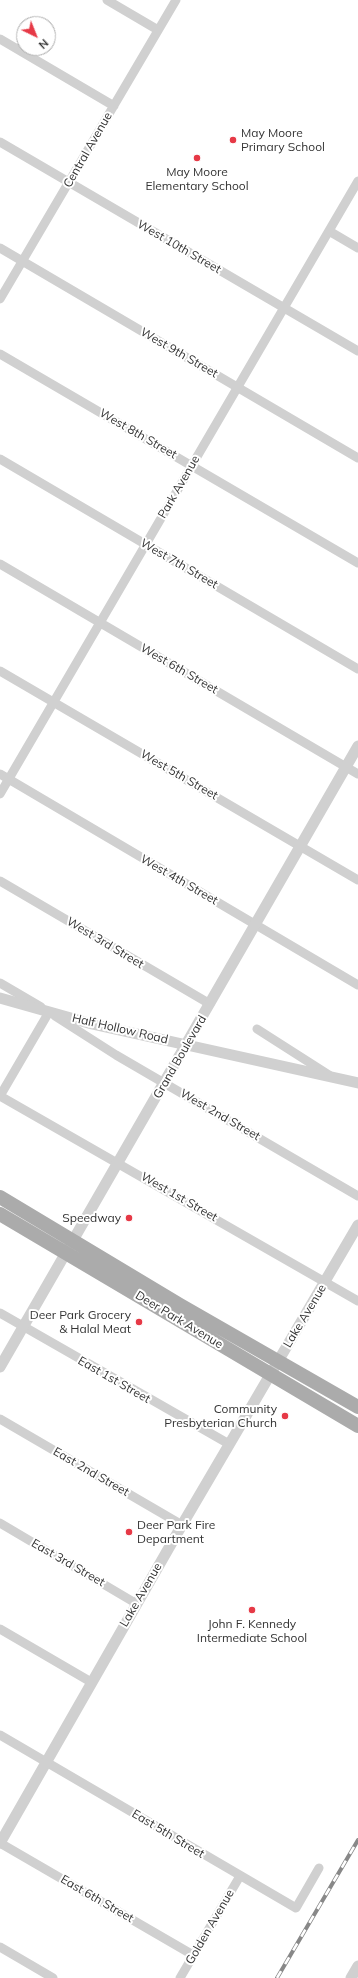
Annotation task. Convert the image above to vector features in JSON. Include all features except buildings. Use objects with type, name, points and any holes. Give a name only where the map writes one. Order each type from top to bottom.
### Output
[{"type":"main road","name":"Deer Park Avenue","points":[[0,1197],[70,1246],[270,1375],[358,1426]]},
{"type":"main road","name":"Deer Park Avenue","points":[[0,1214],[70,1246],[180,1305],[358,1407]]},
{"type":"street","points":[[107,0],[158,30]]},
{"type":"street","name":"Central Avenue","points":[[0,300],[176,0]]},
{"type":"street","points":[[0,39],[114,106]]},
{"type":"street","name":"West 10th Street","points":[[0,142],[358,351]]},
{"type":"street","name":"Park Avenue","points":[[0,794],[99,622],[146,545],[191,465],[358,181]]},
{"type":"street","points":[[329,231],[358,248]]},
{"type":"street","name":"West 9th Street","points":[[0,248],[358,458]]},
{"type":"street","name":"West 8th Street","points":[[0,354],[358,563]]},
{"type":"street","name":"West 7th Street","points":[[0,459],[358,669]]},
{"type":"street","name":"West 6th Street","points":[[0,564],[358,774]]},
{"type":"street","name":"West 5th Street","points":[[0,670],[358,880]]},
{"type":"street","name":"Grand Boulevard","points":[[0,1367],[358,746]]},
{"type":"street","name":"West 4th Street","points":[[0,774],[358,985]]},
{"type":"street","name":"West 3rd Street","points":[[0,881],[210,1004]]},
{"type":"street","name":"West 2nd Street","points":[[0,983],[49,1012],[116,1055],[358,1196]]},
{"type":"street","name":"Half Hollow Road","points":[[0,998],[49,1012],[358,1083]]},
{"type":"street","points":[[0,1096],[49,1012]]},
{"type":"street","points":[[257,1029],[332,1077]]},
{"type":"street","name":"West 1st Street","points":[[0,1096],[119,1162],[358,1301]]},
{"type":"street","name":"Lake Avenue","points":[[0,1843],[136,1604],[358,1225]]},
{"type":"street","name":"East 1st Street","points":[[0,1313],[229,1444]]},
{"type":"street","name":"East 2nd Street","points":[[0,1419],[182,1525]]},
{"type":"street","name":"East 3rd Street","points":[[0,1523],[136,1604]]},
{"type":"street","points":[[0,1629],[91,1682]]},
{"type":"street","name":"East 5th Street","points":[[0,1735],[296,1908],[319,1868]]},
{"type":"street","name":"East 6th Street","points":[[0,1843],[194,1955]]},
{"type":"street","name":"Golden Avenue","points":[[180,1978],[240,1876]]},
{"type":"street","points":[[0,1947],[53,1978]]},
{"type":"street","points":[[351,1978],[358,1966]]},
{"type":"railway","points":[[277,1978],[358,1840]]},
{"type":"place","name":"May Moore Primary School","points":[[233,140]]},
{"type":"place","name":"May Moore Elementary School","points":[[197,158]]},
{"type":"place","name":"Speedway","points":[[129,1218]]},
{"type":"place","name":"Deer Park Grocery & Halal Meat","points":[[139,1322]]},
{"type":"place","name":"Community Presbyterian Church","points":[[285,1416]]},
{"type":"place","name":"Deer Park Fire Department","points":[[129,1532]]},
{"type":"place","name":"John F. Kennedy Intermediate School","points":[[252,1610]]}]
